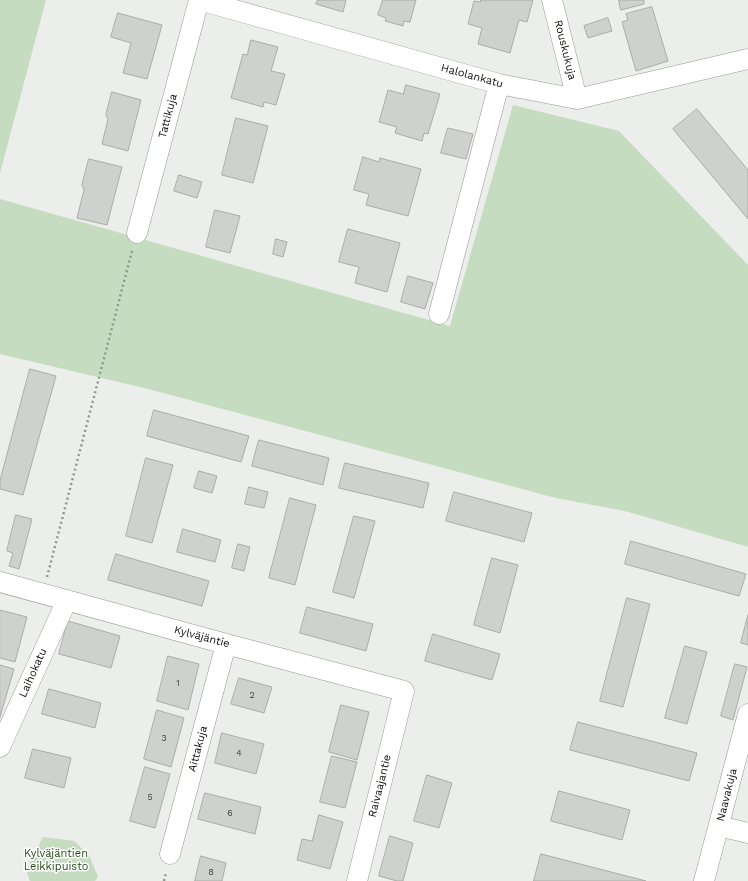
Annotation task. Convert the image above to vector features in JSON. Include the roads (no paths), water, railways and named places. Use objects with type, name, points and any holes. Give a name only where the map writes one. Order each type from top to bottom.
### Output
[{"type":"street","name":"Halolankatu","points":[[199,0],[499,84],[577,99],[748,58]]},
{"type":"street","name":"Tattikuja","points":[[137,233],[199,0]]},
{"type":"street","name":"Rouskukuja","points":[[552,0],[577,99]]},
{"type":"street","points":[[439,314],[499,84]]},
{"type":"street","name":"Kylväjäntie","points":[[0,582],[404,691]]},
{"type":"street","name":"Laihokatu","points":[[0,747],[67,600]]},
{"type":"street","name":"Aittakuja","points":[[170,854],[226,644]]},
{"type":"street","name":"Raivaajantie","points":[[357,881],[404,691]]},
{"type":"street","name":"Naavakuja","points":[[705,878],[748,714]]},
{"type":"street","points":[[719,826],[748,833]]},
{"type":"park label","name":"Kylväjäntien Leikkipuisto","points":[[56,860]]}]
